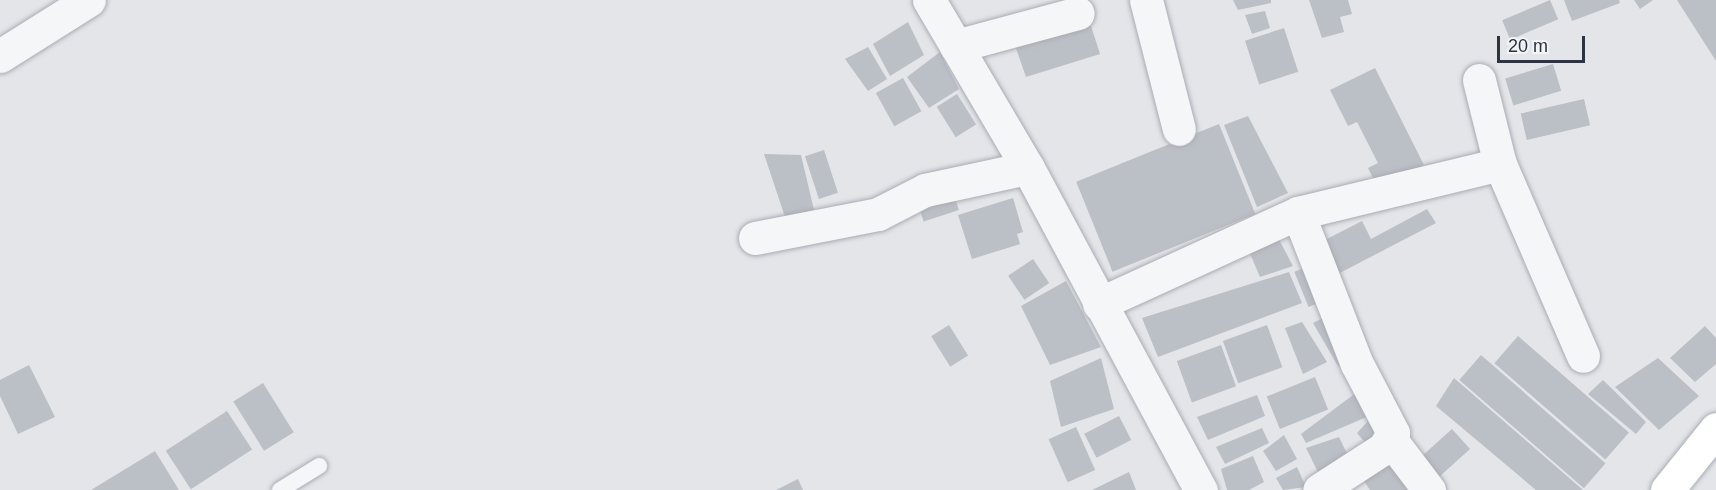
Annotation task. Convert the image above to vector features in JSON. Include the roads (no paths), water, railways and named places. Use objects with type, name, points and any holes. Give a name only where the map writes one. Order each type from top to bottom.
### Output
[{"type":"highway","points":[[1667,490],[1716,429]]},
{"type":"street","points":[[0,56],[89,0]]},
{"type":"street","points":[[929,0],[1028,168],[1202,490]]},
{"type":"street","points":[[1146,0],[1179,129]]},
{"type":"street","points":[[956,46],[1078,13]]},
{"type":"street","points":[[1479,80],[1500,164],[1584,356]]},
{"type":"street","points":[[1100,304],[1298,213],[1500,164]]},
{"type":"street","points":[[754,238],[891,208],[925,190],[1028,168]]},
{"type":"street","points":[[1298,213],[1357,364],[1386,416],[1391,440],[1429,490]]},
{"type":"street","points":[[1319,490],[1391,440]]},
{"type":"lane","points":[[280,490],[319,466]]}]
